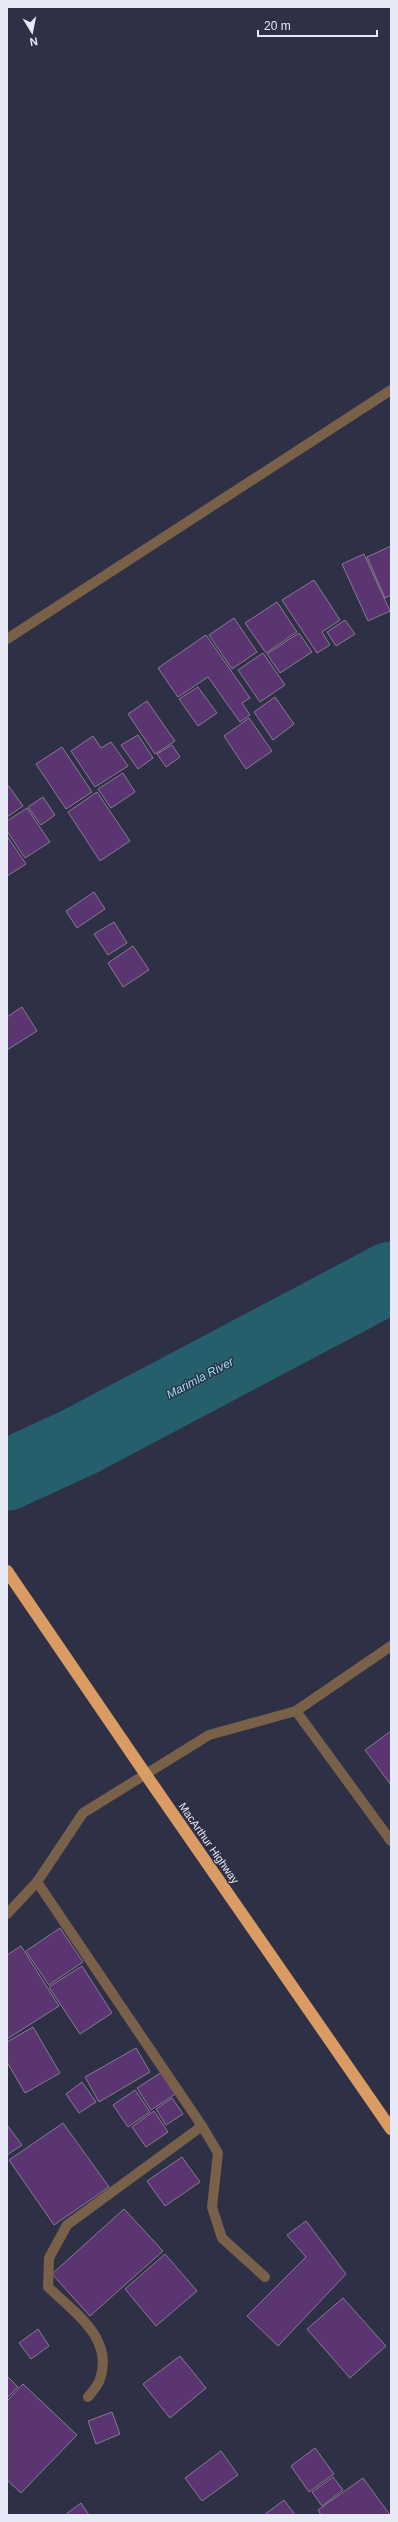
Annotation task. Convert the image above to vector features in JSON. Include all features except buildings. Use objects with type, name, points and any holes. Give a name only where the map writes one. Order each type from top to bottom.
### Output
[{"type":"highway","name":"MacArthur Highway","points":[[7,1571],[391,2129]]},
{"type":"street","points":[[7,640],[391,390]]},
{"type":"street","points":[[7,1914],[37,1882],[83,1813],[209,1735],[296,1711],[391,1646]]},
{"type":"street","points":[[296,1711],[391,1841]]},
{"type":"street","points":[[37,1882],[202,2126],[218,2153],[212,2207],[222,2238],[265,2277]]},
{"type":"street","points":[[88,2397],[100,2380],[104,2353],[92,2328],[48,2287],[48,2258],[67,2225],[202,2126]]},
{"type":"waterway","name":"Marimla River","points":[[7,1475],[79,1442],[391,1277]]}]
